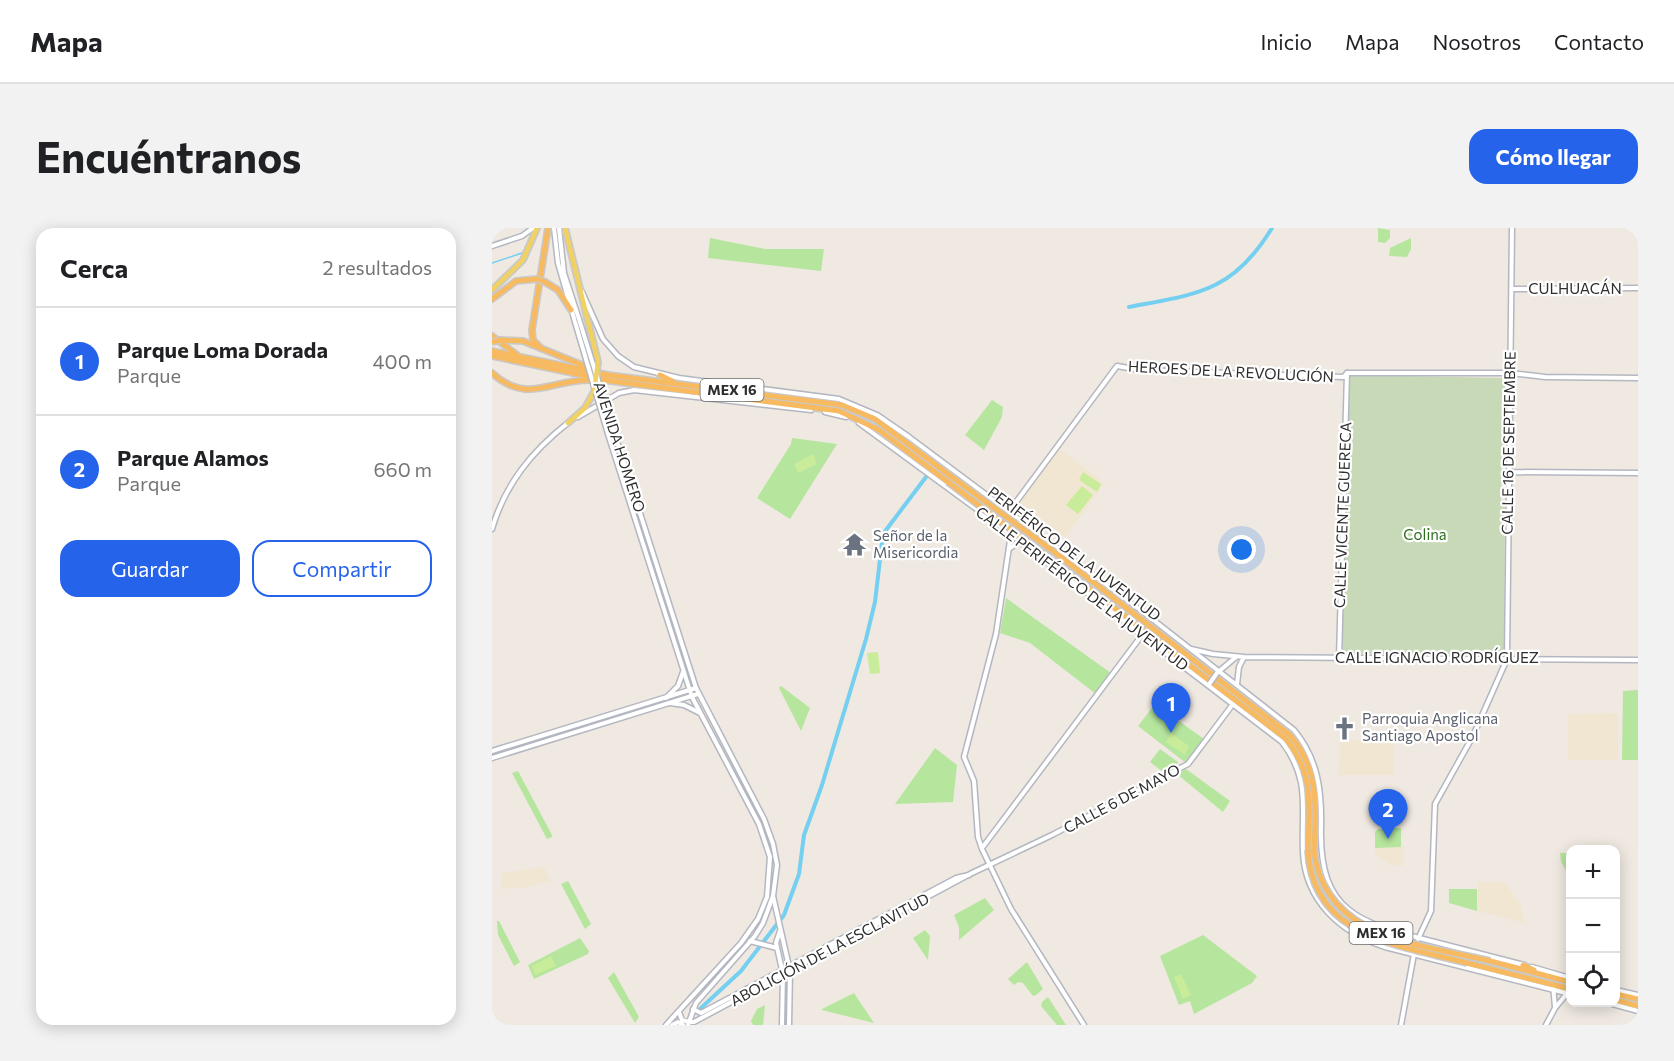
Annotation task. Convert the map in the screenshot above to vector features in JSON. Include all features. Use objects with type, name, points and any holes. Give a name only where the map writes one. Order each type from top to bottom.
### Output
[{"type":"highway","points":[[541,348],[533,340],[532,330],[548,228]]},
{"type":"highway","points":[[492,299],[516,281],[537,279],[558,290],[571,310]]},
{"type":"highway","points":[[492,336],[521,357]]},
{"type":"highway","points":[[492,342],[518,340],[609,378]]},
{"type":"highway","name":"PERIFÉRICO DE LA JUVENTUD","points":[[492,351],[609,378],[676,383],[796,398],[842,405],[865,414],[1100,599],[1270,725],[1294,749],[1301,759],[1309,786],[1311,870],[1321,897],[1338,918],[1352,928],[1376,939],[1533,980]]},
{"type":"highway","name":"PERIFÉRICO DE LA JUVENTUD","points":[[492,356],[609,378],[839,411],[882,432],[1057,554],[1268,715],[1299,746],[1311,770],[1315,785],[1311,850],[1316,866],[1326,892],[1337,906],[1358,924],[1390,936],[1552,978]]},
{"type":"highway","points":[[492,373],[509,385],[532,390],[545,389],[571,380],[609,378]]},
{"type":"highway","points":[[660,375],[676,383]]},
{"type":"highway","points":[[715,399],[723,396]]},
{"type":"highway","points":[[796,398],[814,396]]},
{"type":"highway","points":[[882,432],[893,446]]},
{"type":"highway","points":[[1096,578],[1109,594]]},
{"type":"highway","points":[[1100,599],[1117,615]]},
{"type":"highway","points":[[1523,965],[1552,978]]},
{"type":"highway","name":"MEX 16","points":[[1552,978],[1566,981]]},
{"type":"highway","points":[[1514,979],[1533,980]]},
{"type":"highway","name":"MEX 16","points":[[1533,980],[1566,990]]},
{"type":"highway","points":[[1620,993],[1638,997]]},
{"type":"highway","points":[[1620,1001],[1638,1006]]},
{"type":"main road","points":[[492,246],[526,234],[535,228]]},
{"type":"main road","points":[[492,290],[524,261],[535,228]]},
{"type":"main road","name":"AVENIDA HOMERO","points":[[554,228],[558,263],[571,310],[577,320],[698,694]]},
{"type":"main road","name":"AVENIDA HOMERO","points":[[559,228],[564,273],[609,434],[692,697]]},
{"type":"main road","name":"AVENIDA HOMERO","points":[[565,228],[598,362],[594,392],[588,404],[568,423]]},
{"type":"main road","name":"CALLE 16 DE SEPTIEMBRE","points":[[1507,659],[1512,228]]},
{"type":"main road","points":[[576,274],[596,326],[607,345],[634,367],[660,375]]},
{"type":"main road","name":"CULHUACÁN","points":[[1512,289],[1638,288]]},
{"type":"main road","name":"HEROES DE LA REVOLUCIÓN","points":[[1015,504],[1117,366],[1140,370],[1334,377],[1344,377],[1347,373],[1510,373],[1545,377],[1638,378]]},
{"type":"main road","name":"CALLE VICENTE GUERECA","points":[[1339,658],[1347,373]]},
{"type":"main road","name":"CALLE PERIFÉRICO DE LA JUVENTUD","points":[[660,375],[844,400],[877,416],[1014,516],[1294,730],[1310,754],[1322,797],[1322,866],[1338,898],[1364,921],[1402,934],[1566,977]]},
{"type":"main road","name":"CALLE PERIFÉRICO DE LA JUVENTUD","points":[[568,423],[625,391],[662,392],[839,414],[871,430],[1278,738],[1295,762],[1305,798],[1303,853],[1307,875],[1318,900],[1333,918],[1355,936],[1397,950],[1552,987]]},
{"type":"main road","points":[[492,529],[501,501],[526,462],[568,423]]},
{"type":"main road","points":[[1509,472],[1638,473]]},
{"type":"main road","points":[[997,524],[1004,519],[1005,510],[1015,504]]},
{"type":"main road","points":[[1015,504],[996,634],[965,751],[965,761],[971,771],[978,837],[982,849],[1011,909],[1084,1025]]},
{"type":"main road","points":[[1009,549],[1019,540],[1021,531],[1028,527]]},
{"type":"main road","points":[[982,849],[1142,635]]},
{"type":"main road","name":"CALLE IGNACIO RODRÍGUEZ","points":[[1188,648],[1213,654],[1244,657],[1638,660]]},
{"type":"main road","points":[[1209,684],[1237,656]]},
{"type":"main road","points":[[1237,685],[1239,667],[1244,657]]},
{"type":"main road","points":[[1401,1025],[1414,954],[1431,911],[1435,804],[1468,745],[1507,659]]},
{"type":"main road","points":[[666,698],[678,686],[682,666]]},
{"type":"main road","points":[[492,751],[696,688]]},
{"type":"main road","points":[[492,758],[698,694],[770,832],[777,865],[773,896],[763,923],[693,1009],[689,1023],[682,1020],[679,1012]]},
{"type":"main road","points":[[666,1025],[751,931],[767,897],[770,877],[770,856],[759,824],[692,697]]},
{"type":"main road","points":[[670,703],[689,706],[702,715]]},
{"type":"main road","name":"CALLE 6 DE MAYO","points":[[990,865],[1188,764],[1233,704]]},
{"type":"main road","name":"ABOLICIÓN DE LA ESCLAVITUD","points":[[693,1009],[701,1013],[790,969],[957,878],[990,865]]},
{"type":"main road","points":[[773,896],[790,969],[789,1025]]},
{"type":"main road","points":[[780,930],[777,937],[777,948],[783,972],[782,1025]]},
{"type":"main road","points":[[1397,950],[1402,941],[1402,934]]},
{"type":"main road","points":[[750,941],[777,948]]},
{"type":"main road","points":[[1425,957],[1425,946],[1430,941]]},
{"type":"main road","name":"ABOLICIÓN DE LA ESCLAVITUD","points":[[689,1023],[783,972]]},
{"type":"main road","points":[[1552,987],[1555,1008]]},
{"type":"main road","points":[[1546,1025],[1555,1008],[1566,996]]},
{"type":"main road","points":[[1620,1006],[1638,1011]]},
{"type":"main road","points":[[672,1025],[675,1016]]},
{"type":"main road","points":[[672,1025],[678,1022],[683,1025]]},
{"type":"shaded area","points":[[1058,448],[1105,483],[1065,537],[1019,501]]},
{"type":"shaded area","points":[[1615,713],[1618,716],[1618,760],[1568,760],[1568,714]]},
{"type":"shaded area","points":[[1340,740],[1394,740],[1394,775],[1339,775]]},
{"type":"shaded area","points":[[1404,847],[1402,866],[1391,865],[1375,855],[1375,848]]},
{"type":"shaded area","points":[[544,867],[551,881],[527,887],[501,889],[502,873]]},
{"type":"shaded area","points":[[1478,882],[1505,882],[1520,905],[1525,923],[1477,911]]},
{"type":"green space","points":[[1378,228],[1390,230],[1390,238],[1385,243],[1378,242]]},
{"type":"green space","points":[[710,238],[765,249],[824,249],[821,271],[708,258]]},
{"type":"green space","points":[[1411,238],[1411,249],[1407,257],[1389,256],[1390,248]]},
{"type":"green space","name":"Colina","points":[[1350,375],[1506,378],[1503,407],[1506,407],[1506,445],[1502,445],[1501,500],[1505,501],[1504,655],[1342,654]]},
{"type":"green space","points":[[992,400],[1003,407],[1002,417],[984,450],[965,435]]},
{"type":"green space","points":[[792,438],[837,444],[790,519],[757,498],[791,444]]},
{"type":"green space","points":[[813,454],[817,464],[798,473],[794,464]]},
{"type":"green space","points":[[1083,472],[1101,484],[1097,492],[1079,480]]},
{"type":"green space","points":[[1082,486],[1093,495],[1078,514],[1066,505]]},
{"type":"green space","points":[[1006,598],[1111,673],[1096,694],[1030,643],[1000,633]]},
{"type":"green space","points":[[878,652],[880,673],[870,674],[867,653]]},
{"type":"green space","points":[[781,686],[810,708],[801,731],[779,688]]},
{"type":"green space","points":[[1638,690],[1638,760],[1622,760],[1623,691]]},
{"type":"green space","points":[[1155,704],[1204,739],[1186,763],[1138,726]]},
{"type":"green space","points":[[1171,733],[1189,746],[1185,755],[1166,742]]},
{"type":"green space","points":[[935,748],[957,765],[953,802],[895,804]]},
{"type":"green space","points":[[1160,749],[1178,762],[1176,766],[1163,772],[1150,762]]},
{"type":"green space","points":[[1186,769],[1230,801],[1223,812],[1177,774]]},
{"type":"green space","points":[[518,771],[552,837],[547,839],[512,773]]},
{"type":"green space","points":[[1401,828],[1401,847],[1375,848],[1375,832],[1378,829]]},
{"type":"green space","points":[[1560,853],[1566,853],[1566,871],[1561,862]]},
{"type":"green space","points":[[568,881],[591,924],[585,929],[561,884]]},
{"type":"green space","points":[[1449,889],[1477,889],[1477,911],[1449,903]]},
{"type":"green space","points":[[985,898],[994,910],[959,940],[959,927],[954,915]]},
{"type":"green space","points":[[497,921],[520,962],[514,966],[498,935]]},
{"type":"green space","points":[[925,930],[930,936],[928,960],[913,938]]},
{"type":"green space","points":[[1203,935],[1257,976],[1252,983],[1194,1014],[1190,1001],[1179,1005],[1160,956]]},
{"type":"green space","points":[[580,938],[589,951],[588,954],[534,979],[528,965]]},
{"type":"green space","points":[[551,956],[556,966],[535,975],[532,966]]},
{"type":"green space","points":[[1027,962],[1043,989],[1033,996],[1023,983],[1018,982],[1014,985],[1008,979]]},
{"type":"green space","points":[[614,972],[639,1017],[635,1023],[608,978]]},
{"type":"green space","points":[[1181,974],[1191,995],[1183,999],[1174,977]]},
{"type":"green space","points":[[854,993],[874,1023],[822,1010],[822,1009]]},
{"type":"green space","points":[[1048,997],[1066,1025],[1057,1025],[1041,1006]]},
{"type":"green space","points":[[765,1005],[763,1025],[753,1025],[751,1021],[757,1009]]},
{"type":"waterway","points":[[1129,307],[1175,298],[1212,287],[1243,266],[1272,228]]},
{"type":"waterway","points":[[492,263],[522,253]]},
{"type":"waterway","points":[[701,1008],[741,971],[784,915],[799,874],[804,835],[822,785],[866,639],[875,602],[883,534],[926,477]]},
{"type":"place","name":"Señor de la Misericordia","points":[[855,545]]},
{"type":"place","name":"Parroquia Anglicana Santiago Apostol","points":[[1344,728]]},
{"type":"place","name":"Parque Loma Dorada","points":[[1171,733]]},
{"type":"place","name":"Parque Alamos","points":[[1388,839]]}]
